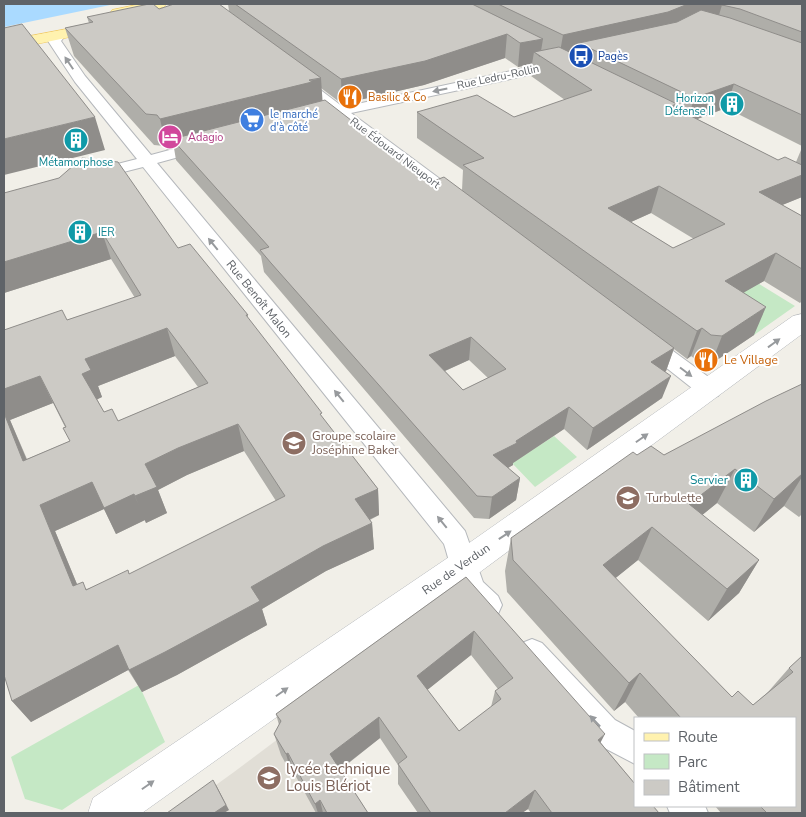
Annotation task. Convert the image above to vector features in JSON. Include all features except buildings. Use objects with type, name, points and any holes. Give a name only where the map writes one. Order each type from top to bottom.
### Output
[{"type":"main road","points":[[4,35],[159,4]]},
{"type":"main road","points":[[4,46],[173,11]]},
{"type":"street","name":"Rue Benoît Malon","points":[[59,36],[54,41],[80,79],[456,539],[472,589],[604,731],[634,747]]},
{"type":"street","points":[[539,56],[558,65],[575,67]]},
{"type":"street","name":"Rue Ledru-Rollin","points":[[292,123],[558,65]]},
{"type":"street","name":"Rue Édouard Nieuport","points":[[289,73],[471,210]]},
{"type":"street","points":[[77,179],[215,143]]},
{"type":"street","name":"Rue de Verdun","points":[[108,813],[464,565],[710,390],[802,322]]},
{"type":"street","points":[[636,334],[710,390]]},
{"type":"shaded area","name":"lycée technique Louis Blériot","points":[[286,733],[334,813],[177,813],[234,772]]},
{"type":"green space","points":[[756,282],[795,306],[754,335],[725,299]]},
{"type":"green space","points":[[554,436],[577,457],[535,487],[512,463]]},
{"type":"green space","points":[[139,685],[165,742],[62,810],[25,799],[11,757]]},
{"type":"water","points":[[4,4],[115,4],[4,27]]},
{"type":"place","name":"Pagès","points":[[581,56]]},
{"type":"place","name":"Basilic & Co","points":[[350,97]]},
{"type":"place","name":"Horizon Défense II","points":[[732,104]]},
{"type":"place","name":"le marché d'à côté","points":[[252,120]]},
{"type":"place","name":"Adagio","points":[[170,137]]},
{"type":"place","name":"Métamorphose","points":[[76,140]]},
{"type":"place","name":"IER","points":[[80,232]]},
{"type":"place","name":"Le Village","points":[[706,360]]},
{"type":"place","name":"Groupe scolaire Joséphine Baker","points":[[294,443]]},
{"type":"place","name":"Servier","points":[[746,480]]},
{"type":"place","name":"Turbulette","points":[[628,498]]},
{"type":"place","name":"lycée technique Louis Blériot","points":[[269,778]]}]
